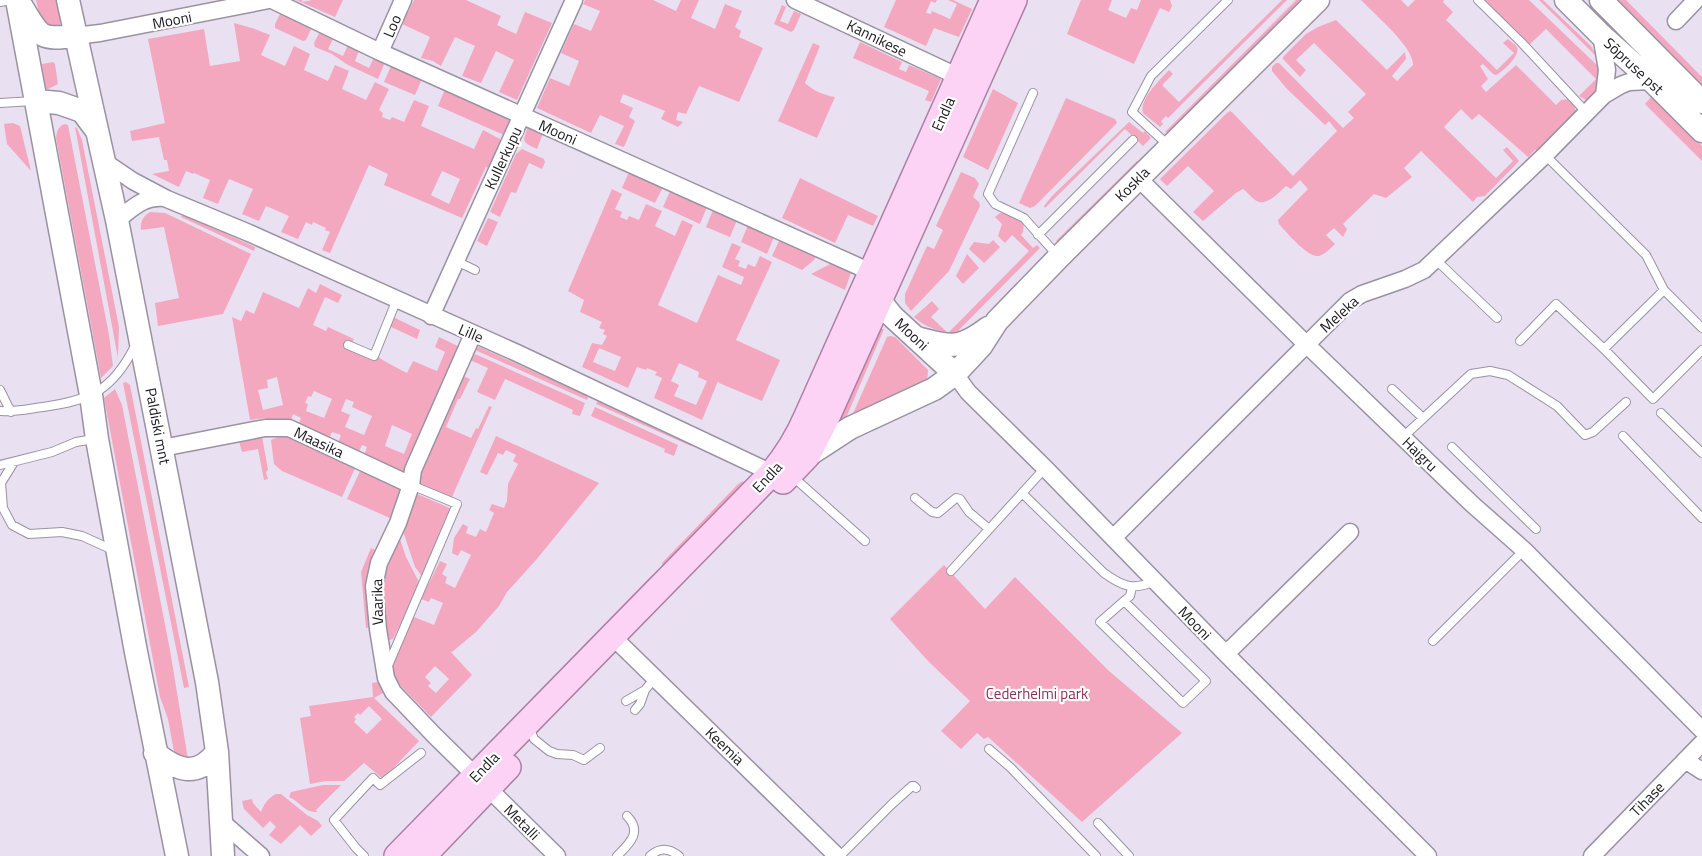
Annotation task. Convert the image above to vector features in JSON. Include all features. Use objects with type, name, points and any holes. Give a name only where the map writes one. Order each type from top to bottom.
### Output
[{"type":"main road","points":[[17,0],[35,30],[42,36],[53,38],[75,36]]},
{"type":"main road","points":[[17,0],[155,754],[177,856]]},
{"type":"main road","name":"Paldiski mnt","points":[[68,0],[117,220],[207,682],[217,752],[223,856]]},
{"type":"main road","name":"Endla","points":[[781,473],[785,457],[798,436],[872,272],[949,73],[994,0]]},
{"type":"main road","name":"Endla","points":[[397,856],[482,782],[781,473],[807,456],[827,417],[1014,0]]},
{"type":"main road","name":"Koskla","points":[[807,456],[850,428],[934,389],[955,374],[981,346],[997,321],[1059,257],[1318,0]]},
{"type":"main road","name":"Sõpruse pst","points":[[1566,0],[1702,131]]},
{"type":"main road","name":"Sõpruse pst","points":[[1601,0],[1702,102]]},
{"type":"main road","points":[[36,101],[59,103],[82,111],[98,134]]},
{"type":"main road","name":"Mooni","points":[[872,272],[879,300],[892,316],[955,374]]},
{"type":"main road","points":[[917,338],[942,345],[955,345],[972,340],[997,321]]},
{"type":"main road","points":[[155,754],[170,765],[184,770],[200,768],[209,762],[217,752]]},
{"type":"main road","name":"Endla","points":[[423,856],[482,782]]},
{"type":"street","name":"Mooni","points":[[75,36],[110,32],[271,0],[380,52],[872,272]]},
{"type":"street","name":"Loo","points":[[380,52],[403,0]]},
{"type":"street","name":"Kullerkupu","points":[[431,316],[574,0]]},
{"type":"street","name":"Kannikese","points":[[795,0],[949,73]]},
{"type":"street","points":[[1676,21],[1696,0]]},
{"type":"street","points":[[1601,35],[1607,70],[1604,95]]},
{"type":"street","name":"Meleka","points":[[1113,538],[1350,301],[1362,294],[1405,280],[1424,270],[1545,155],[1604,95],[1629,82],[1652,81]]},
{"type":"street","name":"Lille","points":[[105,162],[133,181],[167,199],[397,299],[781,473]]},
{"type":"street","name":"Haigru","points":[[1138,178],[1472,504],[1524,550],[1702,730]]},
{"type":"street","name":"Lille","points":[[117,220],[146,199],[154,197],[167,199]]},
{"type":"street","name":"Vaarika","points":[[473,334],[412,477],[398,523],[379,563],[374,586],[384,674],[393,692],[482,782]]},
{"type":"street","name":"Mooni","points":[[955,374],[968,392],[1045,468],[1224,653],[1428,856]]},
{"type":"street","name":"Maasika","points":[[162,448],[265,428],[289,428],[412,477]]},
{"type":"street","points":[[1224,653],[1233,647],[1350,532]]},
{"type":"street","name":"Keemia","points":[[617,641],[650,684],[839,856]]},
{"type":"street","name":"Tihase","points":[[1592,856],[1702,743]]},
{"type":"street","points":[[1685,760],[1702,771]]},
{"type":"street","name":"Metalli","points":[[482,782],[557,856]]},
{"type":"street","points":[[222,822],[261,856]]},
{"type":"lane","points":[[0,2],[11,0]]},
{"type":"lane","points":[[1170,147],[1132,112],[1151,76],[1228,0]]},
{"type":"lane","points":[[1478,0],[1521,42],[1587,113]]},
{"type":"lane","points":[[1033,93],[988,194],[995,204],[1024,218],[1059,257]]},
{"type":"lane","points":[[0,103],[36,101]]},
{"type":"lane","points":[[1038,235],[1133,140]]},
{"type":"lane","points":[[1545,155],[1646,255],[1664,290],[1702,328]]},
{"type":"lane","points":[[1435,259],[1497,318]]},
{"type":"lane","points":[[456,261],[474,270]]},
{"type":"lane","points":[[1604,349],[1664,290]]},
{"type":"lane","points":[[348,345],[374,356],[397,299]]},
{"type":"lane","points":[[1520,341],[1556,304],[1604,349],[1652,399],[1702,350]]},
{"type":"lane","points":[[0,411],[11,412],[72,403],[91,396],[125,366],[140,338]]},
{"type":"lane","points":[[1403,437],[1471,374],[1490,371],[1508,375],[1557,406],[1585,434],[1593,432],[1626,402]]},
{"type":"lane","points":[[1392,389],[1423,418]]},
{"type":"lane","points":[[0,390],[11,412]]},
{"type":"lane","points":[[1661,413],[1702,453]]},
{"type":"lane","points":[[1623,436],[1702,518]]},
{"type":"lane","points":[[0,465],[52,452],[76,442],[97,439]]},
{"type":"lane","points":[[1452,448],[1536,529]]},
{"type":"lane","points":[[14,462],[1,483],[2,508],[12,525],[29,534],[62,532],[82,536],[118,552]]},
{"type":"lane","points":[[951,571],[1045,468]]},
{"type":"lane","points":[[781,473],[865,541]]},
{"type":"lane","points":[[384,674],[457,504],[412,477]]},
{"type":"lane","points":[[1022,493],[1104,573],[1116,582],[1132,587],[1144,586],[1155,581]]},
{"type":"lane","points":[[915,498],[932,512],[938,513],[956,498],[989,529]]},
{"type":"lane","points":[[1433,641],[1524,550]]},
{"type":"lane","points":[[1124,601],[1206,681],[1183,703],[1100,622],[1124,601],[1130,596],[1132,587]]},
{"type":"lane","points":[[626,701],[650,684]]},
{"type":"lane","points":[[635,710],[650,684]]},
{"type":"lane","points":[[531,731],[549,751],[557,754],[575,753],[584,760],[600,748]]},
{"type":"lane","points":[[990,749],[1011,768],[1096,856]]},
{"type":"lane","points":[[364,856],[334,820],[373,778],[380,784],[422,753]]},
{"type":"lane","points":[[839,856],[912,786],[916,788]]},
{"type":"lane","points":[[617,856],[630,842],[634,832],[632,822],[627,816]]},
{"type":"lane","points":[[1098,823],[1129,856]]},
{"type":"lane","points":[[650,856],[658,850],[664,849],[674,852],[679,856]]},
{"type":"green space","points":[[36,0],[57,0],[61,19],[57,29],[41,23]]},
{"type":"green space","points":[[296,0],[302,0],[302,2],[312,0],[343,0],[335,17]]},
{"type":"green space","points":[[414,0],[466,0],[501,16],[497,25],[516,34],[525,12],[552,23],[517,100],[499,92],[514,60],[496,51],[481,83],[462,76],[475,46],[455,37],[441,66],[433,61],[421,58],[430,37],[402,24]]},
{"type":"green space","points":[[585,0],[653,0],[676,11],[681,0],[699,0],[691,18],[715,29],[725,4],[742,11],[735,27],[741,31],[739,37],[763,48],[739,102],[699,86],[686,114],[678,112],[676,120],[683,122],[678,127],[661,119],[665,111],[623,94],[620,102],[633,108],[629,117],[635,121],[624,147],[615,144],[624,126],[600,115],[591,133],[537,108],[550,78],[569,86],[579,61],[561,53],[574,24],[591,31],[600,11],[583,4]]},
{"type":"green space","points":[[896,0],[937,0],[935,3],[931,1],[926,13],[931,14],[932,11],[950,19],[957,4],[948,0],[953,0],[972,9],[959,37],[934,28],[926,46],[884,27]]},
{"type":"green space","points":[[1081,0],[1112,0],[1108,10],[1126,18],[1131,8],[1137,10],[1141,0],[1170,0],[1172,6],[1169,12],[1160,8],[1134,64],[1067,34]]},
{"type":"green space","points":[[1282,0],[1287,0],[1168,118],[1166,116],[1161,121],[1163,124],[1160,127],[1143,113],[1144,102],[1147,96],[1169,70],[1173,74],[1162,85],[1179,102]]},
{"type":"green space","points":[[1296,0],[1305,0],[1173,132],[1165,132]]},
{"type":"green space","points":[[1361,0],[1401,0],[1408,7],[1415,0],[1444,0],[1443,2],[1453,12],[1446,20],[1497,70],[1514,53],[1503,43],[1508,39],[1517,47],[1518,50],[1514,59],[1496,75],[1483,64],[1480,66],[1488,79],[1481,86],[1486,92],[1516,65],[1556,105],[1561,100],[1569,99],[1574,104],[1576,112],[1540,151],[1535,150],[1528,157],[1479,114],[1472,120],[1461,109],[1444,127],[1496,178],[1513,161],[1503,150],[1507,147],[1519,161],[1485,196],[1477,197],[1473,202],[1421,151],[1404,168],[1412,177],[1386,198],[1374,194],[1343,224],[1347,229],[1343,237],[1334,228],[1326,235],[1335,244],[1319,256],[1314,256],[1298,244],[1279,224],[1278,220],[1308,189],[1300,180],[1291,189],[1286,186],[1272,199],[1263,202],[1255,200],[1243,189],[1203,221],[1193,212],[1214,191],[1188,166],[1167,186],[1160,179],[1227,113],[1230,111],[1233,113],[1293,176],[1337,131],[1329,121],[1325,125],[1286,88],[1272,71],[1272,67],[1276,63],[1279,63],[1343,128],[1354,118],[1348,112],[1366,94],[1314,43],[1296,60],[1306,70],[1300,77],[1283,59],[1306,34],[1336,20],[1387,70],[1405,52],[1406,59],[1392,76],[1397,81],[1413,65],[1412,58],[1400,40]]},
{"type":"green space","points":[[1483,0],[1529,0],[1602,70],[1596,92],[1586,100],[1579,96],[1596,79],[1546,29],[1529,45]]},
{"type":"green space","points":[[1539,0],[1543,0],[1591,46],[1598,58]]},
{"type":"green space","points":[[1617,0],[1626,0],[1628,2],[1702,77],[1702,85]]},
{"type":"green space","points":[[782,5],[786,7],[780,21],[788,24],[794,11],[801,14],[794,30],[791,32],[774,24]]},
{"type":"green space","points":[[280,14],[311,29],[306,40],[303,41],[275,28]]},
{"type":"green space","points":[[234,23],[270,35],[261,55],[285,66],[294,46],[310,54],[304,70],[328,81],[335,65],[349,71],[342,89],[366,100],[375,82],[389,89],[379,110],[383,113],[382,117],[390,120],[392,117],[404,122],[414,100],[429,106],[421,126],[474,149],[483,130],[501,141],[488,168],[486,167],[462,218],[384,185],[388,174],[369,165],[330,253],[322,250],[330,232],[325,230],[326,228],[313,222],[312,225],[306,222],[298,239],[281,232],[289,216],[266,206],[259,221],[242,214],[253,189],[229,179],[218,204],[203,198],[210,180],[186,171],[179,187],[152,174],[169,171],[167,160],[164,160],[159,137],[132,141],[130,131],[165,123],[148,39],[204,29],[210,66],[240,61]],"holes":[[[442,171],[460,179],[449,204],[431,195]]]},
{"type":"green space","points":[[319,33],[333,39],[328,49],[343,56],[348,45],[359,51],[355,61],[369,68],[374,57],[385,62],[378,79],[315,47],[314,43]]},
{"type":"green space","points":[[860,42],[902,62],[899,69],[906,72],[909,65],[941,79],[931,102],[925,100],[929,91],[853,58]]},
{"type":"green space","points":[[813,43],[820,46],[805,83],[819,92],[835,97],[817,138],[778,121]]},
{"type":"green space","points":[[53,62],[55,64],[58,84],[46,90],[42,64]]},
{"type":"green space","points":[[391,66],[422,79],[415,95],[384,82]]},
{"type":"green space","points":[[445,89],[511,119],[504,135],[438,106]]},
{"type":"green space","points":[[993,89],[1018,103],[988,170],[963,157]]},
{"type":"green space","points":[[1652,96],[1702,146],[1702,161],[1645,104]]},
{"type":"green space","points":[[1066,98],[1115,119],[1117,123],[1035,206],[1030,208],[1019,203]]},
{"type":"green space","points":[[1129,122],[1143,133],[1145,131],[1151,138],[1143,146],[1125,129],[1045,208],[1044,206],[1052,196]]},
{"type":"green space","points":[[13,123],[20,126],[31,171],[7,144],[4,124]]},
{"type":"green space","points":[[68,125],[109,335],[113,366],[101,378],[56,138],[60,126]]},
{"type":"green space","points":[[75,127],[82,140],[119,327],[118,358]]},
{"type":"green space","points":[[528,127],[543,133],[537,149],[528,145],[524,139]]},
{"type":"green space","points":[[522,149],[544,159],[545,162],[542,169],[529,163],[516,193],[511,192],[500,217],[490,212],[516,154]]},
{"type":"green space","points":[[1137,161],[1140,165],[1062,244],[1056,241]]},
{"type":"green space","points":[[629,172],[663,187],[655,203],[622,188]]},
{"type":"green space","points":[[961,172],[975,178],[979,184],[973,197],[979,202],[980,206],[949,271],[911,311],[905,303],[905,294],[927,246],[934,249],[943,230],[936,226]]},
{"type":"green space","points":[[800,178],[878,216],[873,226],[848,215],[835,243],[782,218]]},
{"type":"green space","points":[[612,189],[622,194],[615,209],[622,212],[620,217],[627,220],[629,216],[639,220],[646,204],[662,211],[655,226],[675,236],[682,220],[693,225],[658,305],[697,323],[718,275],[741,285],[744,277],[722,267],[732,243],[741,247],[735,259],[740,261],[738,266],[746,269],[748,264],[755,267],[760,256],[772,262],[736,340],[780,360],[762,401],[718,381],[702,420],[654,398],[662,378],[655,375],[657,372],[637,367],[628,388],[582,367],[592,343],[602,345],[607,336],[603,334],[605,330],[599,328],[602,322],[580,312],[584,300],[568,291]],"holes":[[[599,348],[621,357],[615,371],[593,362]],[[679,363],[699,372],[698,377],[707,381],[696,405],[674,396],[679,385],[671,381]]]},
{"type":"green space","points":[[670,191],[707,207],[700,224],[663,207]]},
{"type":"green space","points":[[713,210],[737,220],[730,237],[706,227]]},
{"type":"green space","points":[[150,212],[165,213],[251,254],[223,314],[158,326],[155,303],[179,298],[164,227],[141,230],[142,220]]},
{"type":"green space","points":[[1000,213],[1019,219],[1024,223],[1021,235],[1033,248],[1037,245],[1040,248],[956,333],[949,332],[1029,251],[1012,235],[1005,243],[998,236],[1002,224],[995,217]]},
{"type":"green space","points":[[183,214],[255,247],[254,251],[181,217]]},
{"type":"green space","points":[[488,218],[498,222],[487,246],[477,241]]},
{"type":"green space","points":[[748,225],[774,237],[767,254],[741,242]]},
{"type":"green space","points":[[780,239],[816,256],[814,260],[802,270],[772,256]]},
{"type":"green space","points":[[993,240],[1000,247],[984,263],[969,249],[974,242],[989,244]]},
{"type":"green space","points":[[967,254],[979,268],[963,284],[956,276]]},
{"type":"green space","points":[[832,263],[851,273],[845,290],[811,274]]},
{"type":"green space","points":[[320,284],[342,295],[338,303],[325,297],[313,325],[326,331],[328,327],[354,339],[352,343],[407,373],[413,361],[437,371],[445,352],[435,347],[439,337],[462,348],[405,477],[363,458],[367,447],[362,445],[357,456],[337,446],[341,435],[332,432],[328,441],[298,426],[301,418],[293,414],[290,423],[266,420],[265,418],[250,420],[232,317],[241,321],[246,310],[254,314],[263,292],[299,308],[308,288],[316,293]],"holes":[[[277,377],[283,405],[263,410],[258,390],[268,388],[267,380]],[[314,391],[332,399],[324,418],[306,411],[308,404],[305,403],[308,396],[311,397]],[[346,399],[354,402],[352,407],[372,416],[364,435],[345,427],[350,415],[341,411]],[[392,425],[412,434],[404,454],[385,446]]]},
{"type":"green space","points":[[932,301],[939,309],[931,317],[947,332],[928,326],[914,317]]},
{"type":"green space","points":[[393,317],[420,330],[417,339],[389,326]]},
{"type":"green space","points":[[881,329],[884,329],[843,425],[833,434]]},
{"type":"green space","points":[[887,337],[895,337],[928,370],[927,383],[851,418]]},
{"type":"green space","points":[[477,346],[586,395],[588,398],[587,400],[475,350]]},
{"type":"green space","points":[[475,354],[585,403],[580,416],[572,414],[573,410],[505,379],[495,400],[477,392],[488,368],[470,360]]},
{"type":"green space","points":[[463,376],[470,379],[460,399],[458,399],[446,427],[471,438],[476,428],[478,429],[489,406],[492,407],[451,499],[419,485],[421,479],[415,476],[439,422],[446,417]]},
{"type":"green space","points":[[126,382],[130,385],[189,687],[184,688],[123,383]]},
{"type":"green space","points":[[115,389],[122,405],[170,650],[188,759],[176,756],[174,752],[168,719],[160,697],[104,398]]},
{"type":"green space","points":[[601,401],[691,444],[691,446],[596,404]]},
{"type":"green space","points":[[595,407],[678,445],[674,456],[664,452],[665,449],[591,416]]},
{"type":"green space","points":[[284,434],[356,466],[342,497],[282,471],[274,464],[271,440]]},
{"type":"green space","points":[[262,436],[268,470],[266,472],[268,479],[264,480],[258,449],[242,452],[239,441]]},
{"type":"green space","points":[[496,436],[599,483],[536,560],[507,592],[499,606],[476,632],[452,652],[450,651],[472,675],[431,717],[395,680],[393,664],[414,617],[434,625],[443,603],[431,598],[429,602],[421,599],[440,561],[447,564],[442,574],[447,577],[445,583],[455,588],[471,555],[461,550],[458,556],[452,553],[454,538],[463,524],[468,527],[466,533],[476,537],[480,529],[486,532],[494,513],[489,510],[492,504],[504,508],[507,501],[508,484],[518,464],[513,461],[516,455],[506,450],[503,455],[498,453],[487,475],[480,472]],"holes":[[[435,666],[449,679],[436,693],[428,686],[431,683],[425,677]]]},
{"type":"green space","points":[[361,469],[399,486],[401,490],[392,519],[347,499]]},
{"type":"green space","points":[[743,481],[746,484],[663,567],[662,563]]},
{"type":"green space","points":[[415,493],[452,509],[423,578],[415,567],[401,525]]},
{"type":"green space","points":[[398,533],[406,557],[420,584],[393,639],[386,641],[380,582]]},
{"type":"green space","points":[[371,548],[377,551],[371,627],[366,628],[361,572]]},
{"type":"green space","name":"Cederhelmi park","points":[[944,565],[985,609],[1015,577],[1109,671],[1182,733],[1082,822],[988,737],[984,739],[977,733],[961,749],[941,731],[970,701],[929,662],[890,619]]},
{"type":"green space","points":[[652,575],[655,576],[485,753],[482,750]]},
{"type":"green space","points":[[378,682],[383,693],[374,698],[419,741],[383,779],[364,763],[344,781],[326,781],[310,784],[300,718],[311,716],[309,706],[373,697],[372,683]],"holes":[[[369,706],[382,719],[367,734],[354,722],[356,719],[354,717],[358,713],[360,715]]]},
{"type":"green space","points":[[323,785],[341,785],[316,810],[317,812],[309,811],[289,797],[291,792]]},
{"type":"green space","points":[[276,794],[281,794],[322,826],[311,836],[300,825],[281,844],[269,835],[276,827],[270,821],[263,828],[244,809],[242,801],[252,799],[261,812],[267,801]]}]
